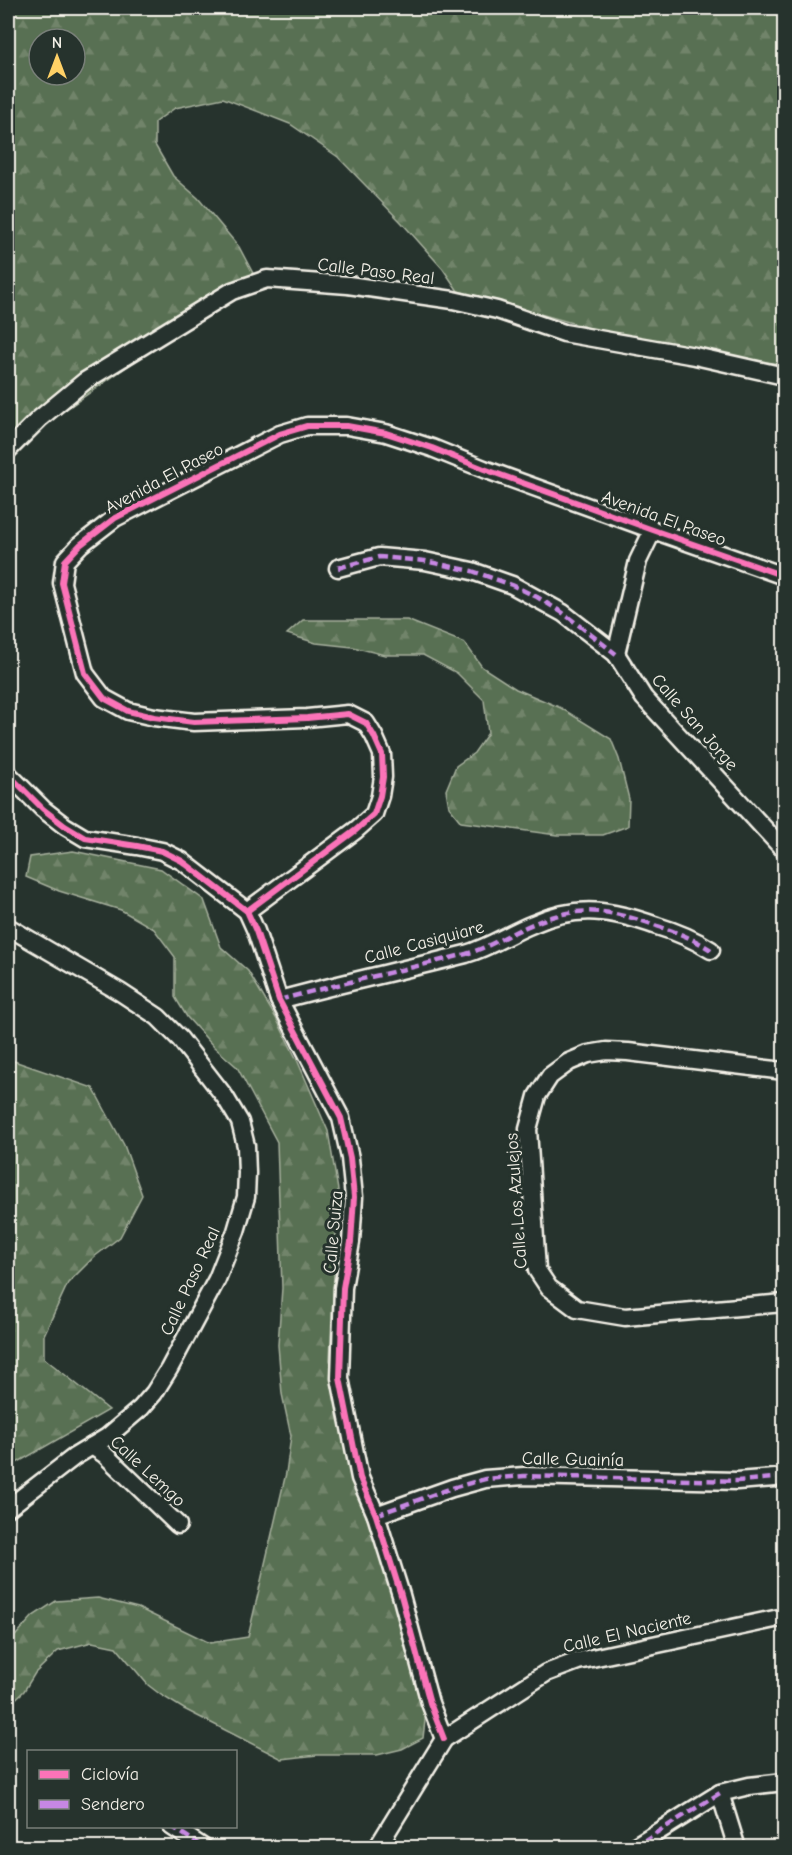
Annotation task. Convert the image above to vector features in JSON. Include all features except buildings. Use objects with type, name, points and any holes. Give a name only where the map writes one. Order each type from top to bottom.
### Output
[{"type":"street","name":"Calle Paso Real","points":[[8,450],[39,419],[85,381],[232,291],[267,279],[348,285],[453,300],[497,310],[564,333],[695,356],[784,376]]},
{"type":"street","name":"Avenida El Paseo","points":[[247,911],[329,851],[374,814],[383,777],[382,754],[366,723],[348,714],[307,718],[194,722],[128,711],[104,698],[85,673],[62,583],[65,561],[80,545],[115,518],[280,434],[307,426],[347,426],[386,433],[432,448],[784,576]]},
{"type":"street","points":[[616,654],[638,561],[653,530]]},
{"type":"street","name":"Calle San Jorge","points":[[338,568],[379,557],[425,561],[472,571],[512,585],[563,613],[616,654],[644,698],[784,850]]},
{"type":"street","name":"Calle Suiza","points":[[8,774],[43,809],[85,838],[162,851],[182,861],[247,911],[279,1000],[341,1118],[350,1158],[354,1197],[351,1242],[343,1288],[340,1378],[360,1478],[376,1515],[401,1595],[430,1703],[444,1739]]},
{"type":"street","name":"Calle Casiquiare","points":[[279,1000],[468,953],[560,914],[588,911],[620,913],[690,937],[711,950]]},
{"type":"street","name":"Calle Paso Real","points":[[8,927],[120,992],[158,1017],[180,1039],[225,1097],[240,1122],[246,1146],[248,1173],[246,1197],[236,1231],[217,1279],[154,1394],[107,1437],[38,1483],[8,1508]]},
{"type":"street","name":"Calle Los Azulejos","points":[[784,1071],[628,1052],[606,1051],[588,1054],[569,1062],[550,1076],[537,1096],[528,1129],[537,1270],[549,1288],[570,1305],[577,1309],[625,1317],[784,1303]]},
{"type":"street","name":"Calle Lemgo","points":[[92,1446],[104,1454],[178,1524]]},
{"type":"street","name":"Calle Guainía","points":[[376,1515],[452,1488],[485,1479],[514,1476],[737,1482],[776,1478]]},
{"type":"street","name":"Calle El Naciente","points":[[378,1848],[444,1739],[546,1673],[578,1661],[784,1617]]},
{"type":"street","points":[[632,1848],[720,1793],[749,1786],[784,1782]]},
{"type":"street","points":[[720,1793],[736,1848]]},
{"type":"street","points":[[173,1828],[204,1848]]},
{"type":"green space","points":[[8,8],[784,8],[784,365],[615,335],[458,291],[443,269],[402,223],[338,157],[290,124],[223,98],[175,108],[155,122],[155,145],[173,176],[198,198],[239,247],[256,279],[235,291],[51,420],[8,464]]},
{"type":"green space","points":[[303,620],[407,620],[465,643],[482,667],[516,689],[561,708],[611,739],[619,759],[629,799],[628,826],[603,835],[557,835],[461,822],[449,807],[446,790],[456,766],[474,753],[488,733],[484,700],[457,673],[423,655],[385,655],[353,647],[316,643],[287,634]]},
{"type":"green space","points":[[73,851],[161,869],[204,900],[221,947],[248,971],[276,1018],[328,1131],[339,1196],[330,1360],[426,1712],[423,1738],[402,1749],[377,1755],[317,1755],[282,1759],[161,1695],[148,1685],[116,1647],[92,1642],[58,1651],[35,1673],[24,1691],[8,1706],[8,1644],[33,1616],[56,1601],[98,1598],[138,1608],[210,1643],[248,1637],[286,1473],[291,1436],[282,1394],[278,1345],[282,1288],[277,1142],[237,1067],[214,1047],[187,1017],[175,997],[175,957],[154,929],[121,910],[59,891],[26,877],[30,857]]},
{"type":"green space","points":[[8,1059],[93,1088],[124,1145],[142,1195],[120,1237],[94,1257],[68,1283],[44,1335],[44,1358],[109,1410],[8,1468]]},
{"type":"marked path","points":[[338,568],[379,557],[425,561],[472,571],[512,585],[537,597],[563,613],[616,654]]},
{"type":"marked path","points":[[279,1000],[466,954],[549,918],[580,912],[625,916],[685,936],[711,950]]},
{"type":"marked path","points":[[376,1515],[452,1488],[485,1479],[524,1476],[737,1481],[775,1478]]},
{"type":"marked path","points":[[632,1848],[720,1793]]},
{"type":"marked path","points":[[174,1828],[204,1848]]},
{"type":"cycle path","points":[[247,911],[374,814],[383,777],[382,754],[366,723],[348,714],[307,718],[194,722],[128,711],[104,698],[85,673],[62,583],[65,561],[80,545],[115,518],[280,434],[307,426],[347,426],[386,433],[432,448],[484,469],[784,576]]},
{"type":"cycle path","points":[[8,774],[43,809],[85,838],[162,851],[182,861],[247,911],[279,1000],[341,1118],[350,1158],[354,1197],[351,1242],[343,1288],[340,1378],[360,1478],[376,1515],[401,1595],[430,1703],[444,1739]]}]
